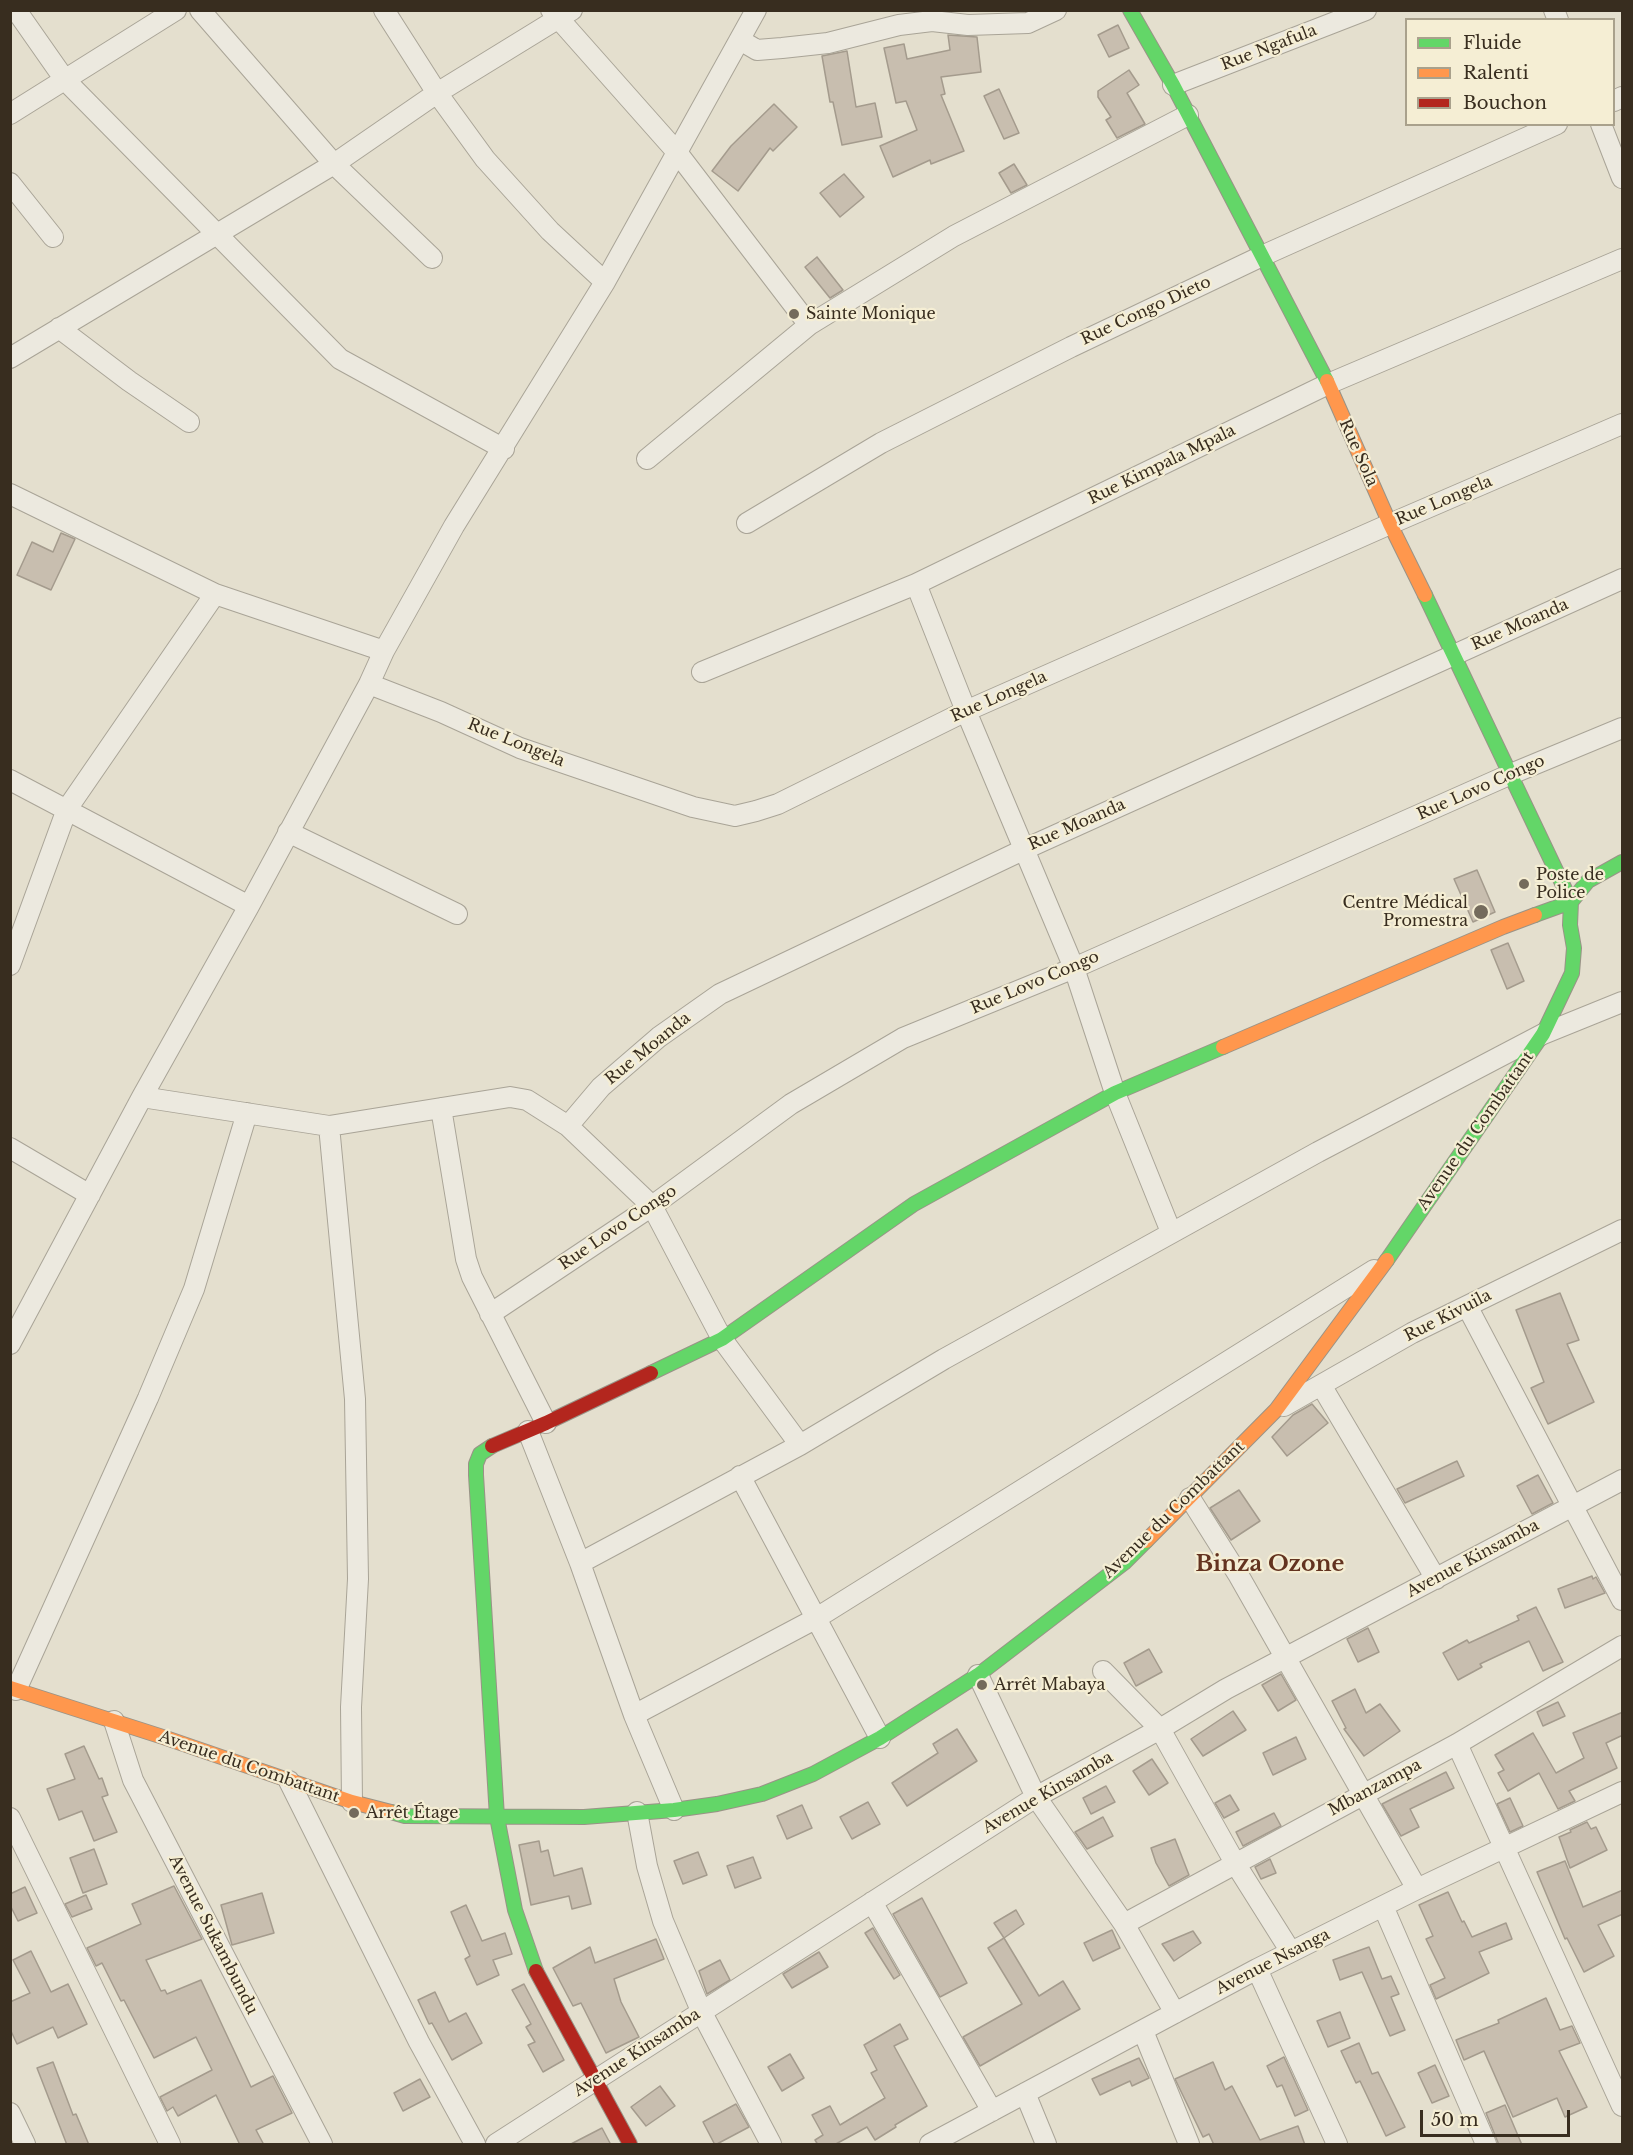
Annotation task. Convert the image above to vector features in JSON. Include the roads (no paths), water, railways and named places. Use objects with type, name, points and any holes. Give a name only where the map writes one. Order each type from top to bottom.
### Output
[{"type":"street","points":[[16,10],[65,80],[340,359],[504,449]]},
{"type":"street","points":[[10,114],[176,10]]},
{"type":"street","points":[[200,10],[334,164],[432,258]]},
{"type":"street","points":[[384,10],[437,93],[501,176],[550,231],[605,282]]},
{"type":"street","points":[[10,1344],[142,1096],[249,906],[369,684],[384,651],[454,526],[504,449],[605,282],[756,10]]},
{"type":"street","points":[[740,40],[757,50],[828,44],[899,25],[932,21],[968,25],[1028,23],[1056,10]]},
{"type":"street","name":"Rue Sola","points":[[1130,10],[1173,85],[1328,384],[1390,524],[1571,902]]},
{"type":"street","name":"Rue Ngafula","points":[[1173,85],[1366,10]]},
{"type":"street","points":[[10,358],[334,164],[437,93],[560,14],[676,152],[809,325]]},
{"type":"street","points":[[647,459],[809,325],[954,236],[1188,115]]},
{"type":"street","name":"Rue Congo Dieto","points":[[747,523],[881,442],[1071,347],[1262,256],[1553,126]]},
{"type":"street","points":[[1602,126],[1623,178]]},
{"type":"street","points":[[10,183],[53,237]]},
{"type":"street","name":"Rue Kimpala Mpala","points":[[702,672],[916,584],[1328,384],[1623,259]]},
{"type":"street","points":[[59,328],[129,381],[189,422]]},
{"type":"street","name":"Rue Longela","points":[[369,684],[441,712],[520,747],[693,807],[735,816],[778,804],[966,711],[1623,424]]},
{"type":"street","points":[[10,494],[214,594],[384,651]]},
{"type":"street","name":"Rue Moanda","points":[[568,1126],[601,1087],[659,1037],[720,994],[1025,849],[1623,579]]},
{"type":"street","points":[[916,584],[966,711],[1074,968],[1114,1093],[1171,1232]]},
{"type":"street","points":[[10,965],[67,809],[214,594]]},
{"type":"street","name":"Rue Lovo Congo","points":[[490,1314],[652,1206],[791,1104],[903,1038],[1074,968],[1511,774],[1623,728]]},
{"type":"street","points":[[10,780],[249,906]]},
{"type":"street","points":[[288,832],[457,914]]},
{"type":"street","points":[[630,2145],[536,1972],[515,1910],[497,1817],[476,1464],[480,1454],[487,1448],[722,1340],[914,1204],[1114,1093],[1503,927],[1571,902],[1588,881],[1623,862]]},
{"type":"street","name":"Avenue du Combattant","points":[[13,1689],[352,1802],[405,1816],[584,1817],[674,1810],[762,1794],[813,1774],[880,1738],[978,1675],[1124,1563],[1276,1410],[1384,1264],[1543,1034],[1572,973],[1574,948],[1570,925],[1571,902]]},
{"type":"street","points":[[580,1563],[800,1445],[944,1359],[1318,1152],[1543,1034],[1623,1002]]},
{"type":"street","points":[[142,1096],[329,1126],[510,1097],[527,1100],[568,1126],[652,1206],[722,1340],[800,1445]]},
{"type":"street","points":[[441,1108],[466,1259],[537,1427],[580,1563],[634,1715],[674,1810]]},
{"type":"street","points":[[13,1689],[148,1398],[194,1289],[247,1113]]},
{"type":"street","points":[[329,1126],[355,1399],[358,1580],[351,1707],[352,1802]]},
{"type":"street","points":[[10,1148],[90,1195]]},
{"type":"street","name":"Rue Kivuila","points":[[1276,1410],[1412,1333],[1623,1230]]},
{"type":"street","points":[[634,1715],[815,1619],[1384,1264]]},
{"type":"street","points":[[1467,1306],[1623,1600]]},
{"type":"street","points":[[1321,1385],[1436,1579]]},
{"type":"street","points":[[740,1476],[880,1738]]},
{"type":"street","name":"Avenue Kinsamba","points":[[496,2145],[1036,1797],[1160,1729],[1226,1689],[1623,1480]]},
{"type":"street","points":[[1190,1498],[1239,1576],[1417,1889]]},
{"type":"street","name":"Mbanzampa","points":[[1124,1924],[1457,1744],[1623,1646]]},
{"type":"street","points":[[1103,1671],[1160,1729],[1235,1863],[1291,1952]]},
{"type":"street","points":[[978,1675],[1036,1797],[1124,1924],[1175,2013]]},
{"type":"street","name":"Avenue Sukambundu","points":[[114,1721],[133,1780],[322,2145]]},
{"type":"street","points":[[1457,1744],[1618,2082],[1623,2106]]},
{"type":"street","points":[[289,1781],[419,2042],[475,2145]]},
{"type":"street","name":"Avenue Nsanga","points":[[930,2145],[1257,1969],[1417,1889],[1623,1792]]},
{"type":"street","points":[[637,1812],[647,1866],[663,1921],[702,2013],[771,2145]]},
{"type":"street","points":[[10,1818],[170,2145]]},
{"type":"street","points":[[872,1902],[992,2111]]},
{"type":"street","points":[[1383,1906],[1486,2145]]},
{"type":"street","points":[[1257,1969],[1337,2145]]},
{"type":"street","points":[[1143,2031],[1189,2145]]},
{"type":"street","points":[[1025,2093],[1046,2145]]},
{"type":"street","points":[[10,2113],[25,2145]]},
{"type":"place","name":"Sainte Monique","points":[[794,314]]},
{"type":"place","name":"Poste de Police","points":[[1524,884]]},
{"type":"place","name":"Centre Médical Promestra","points":[[1481,912]]},
{"type":"place","name":"Arrêt Mabaya","points":[[982,1685]]},
{"type":"place","name":"Arrêt Étage","points":[[354,1813]]},
{"type":"district","name":"Binza Ozone","points":[[1270,1565]]}]
